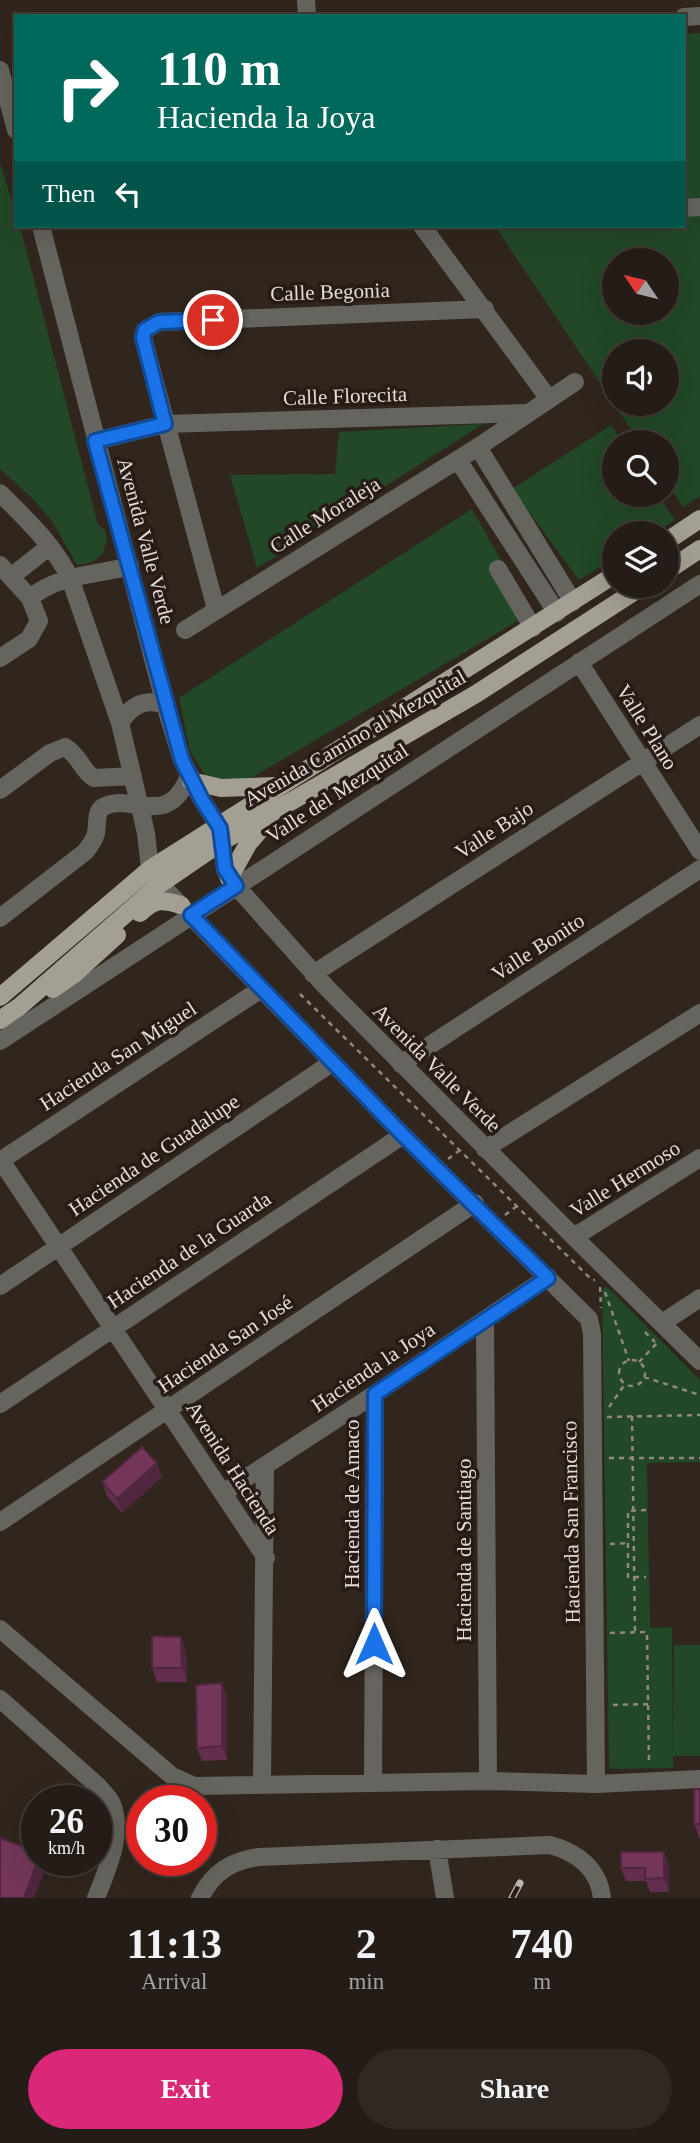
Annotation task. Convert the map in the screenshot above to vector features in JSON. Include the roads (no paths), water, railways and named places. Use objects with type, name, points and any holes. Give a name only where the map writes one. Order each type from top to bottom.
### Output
[{"type":"main road","points":[[679,533],[700,519]]},
{"type":"main road","points":[[679,563],[700,550]]},
{"type":"main road","name":"Avenida Camino al Mezquital","points":[[0,997],[155,876],[220,833],[279,786],[602,583]]},
{"type":"main road","name":"Avenida Camino al Mezquital","points":[[220,833],[284,805],[417,730],[625,598]]},
{"type":"main road","points":[[560,639],[574,623],[576,611],[573,602]]},
{"type":"main road","points":[[557,613],[563,619],[574,623],[597,616]]},
{"type":"main road","points":[[190,779],[221,788],[279,786]]},
{"type":"main road","points":[[233,882],[240,856],[258,830],[284,805]]},
{"type":"main road","name":"Avenida Camino al Mezquital","points":[[0,1020],[19,1007],[155,876]]},
{"type":"main road","points":[[19,1007],[72,975],[150,904],[161,900],[186,910]]},
{"type":"street","points":[[1,77],[14,122]]},
{"type":"street","name":"Avenida Valle Verde","points":[[42,228],[165,705],[190,779],[220,833],[225,869],[233,882],[313,974],[480,1144],[700,1361]]},
{"type":"street","points":[[424,228],[549,399]]},
{"type":"street","name":"Calle Begonia","points":[[165,424],[143,338],[145,330],[159,322],[485,309]]},
{"type":"street","name":"Calle Moraleja","points":[[185,630],[216,608],[458,460],[575,382]]},
{"type":"street","name":"Calle Florecita","points":[[95,441],[165,424],[526,413]]},
{"type":"street","points":[[165,424],[216,608]]},
{"type":"street","points":[[478,447],[573,602]]},
{"type":"street","points":[[458,460],[557,613]]},
{"type":"street","points":[[0,493],[50,545],[70,578],[120,723],[155,876],[403,1135],[475,1203],[548,1278]]},
{"type":"street","points":[[496,521],[517,509]]},
{"type":"street","points":[[0,658],[19,647],[35,632],[39,621],[30,598],[6,570],[50,545]]},
{"type":"street","points":[[30,598],[43,588],[70,578],[130,566]]},
{"type":"street","points":[[498,569],[533,628]]},
{"type":"street","name":"Valle del Mezquital","points":[[0,1041],[186,910],[700,584]]},
{"type":"street","name":"Valle Plano","points":[[579,662],[700,851]]},
{"type":"street","points":[[120,723],[129,710],[144,702],[155,701],[165,705]]},
{"type":"street","name":"Valle Bajo","points":[[313,974],[700,725]]},
{"type":"street","points":[[0,790],[50,753],[65,747],[78,756],[86,771],[94,778],[133,776]]},
{"type":"street","points":[[0,918],[85,852],[93,842],[98,815],[103,807],[114,804],[157,806],[175,798],[190,779]]},
{"type":"street","name":"Valle Bonito","points":[[401,1064],[700,869]]},
{"type":"street","name":"Hacienda San Miguel","points":[[0,1160],[261,989]]},
{"type":"street","points":[[480,1144],[700,1013]]},
{"type":"street","name":"Hacienda de Guadalupe","points":[[0,1286],[333,1062]]},
{"type":"street","name":"Hacienda de la Guarda","points":[[0,1404],[403,1135]]},
{"type":"street","name":"Valle Hermoso","points":[[573,1237],[700,1158]]},
{"type":"street","name":"Avenida Hacienda","points":[[0,1160],[266,1558]]},
{"type":"street","name":"Hacienda San José","points":[[0,1522],[475,1203]]},
{"type":"street","name":"Hacienda la Joya","points":[[223,1493],[548,1278]]},
{"type":"street","name":"Hacienda San Francisco","points":[[548,1278],[589,1319],[592,1334],[596,1784]]},
{"type":"street","points":[[662,1323],[700,1298]]},
{"type":"street","name":"Hacienda de Santiago","points":[[485,1320],[488,1781]]},
{"type":"street","name":"Hacienda de Amaco","points":[[373,1783],[375,1394]]},
{"type":"street","name":"Avenida Hacienda","points":[[262,1784],[265,1466]]},
{"type":"street","points":[[0,1629],[186,1784],[199,1786],[488,1781],[596,1784],[700,1779]]},
{"type":"street","points":[[0,1699],[98,1786],[111,1802],[117,1824],[111,1856],[96,1898]]},
{"type":"street","points":[[200,1898],[218,1872],[232,1863],[246,1859],[550,1845],[567,1849],[581,1858],[593,1873],[602,1898]]},
{"type":"street","points":[[437,1849],[445,1898]]},
{"type":"railway","points":[[512,1898],[520,1883]]}]
